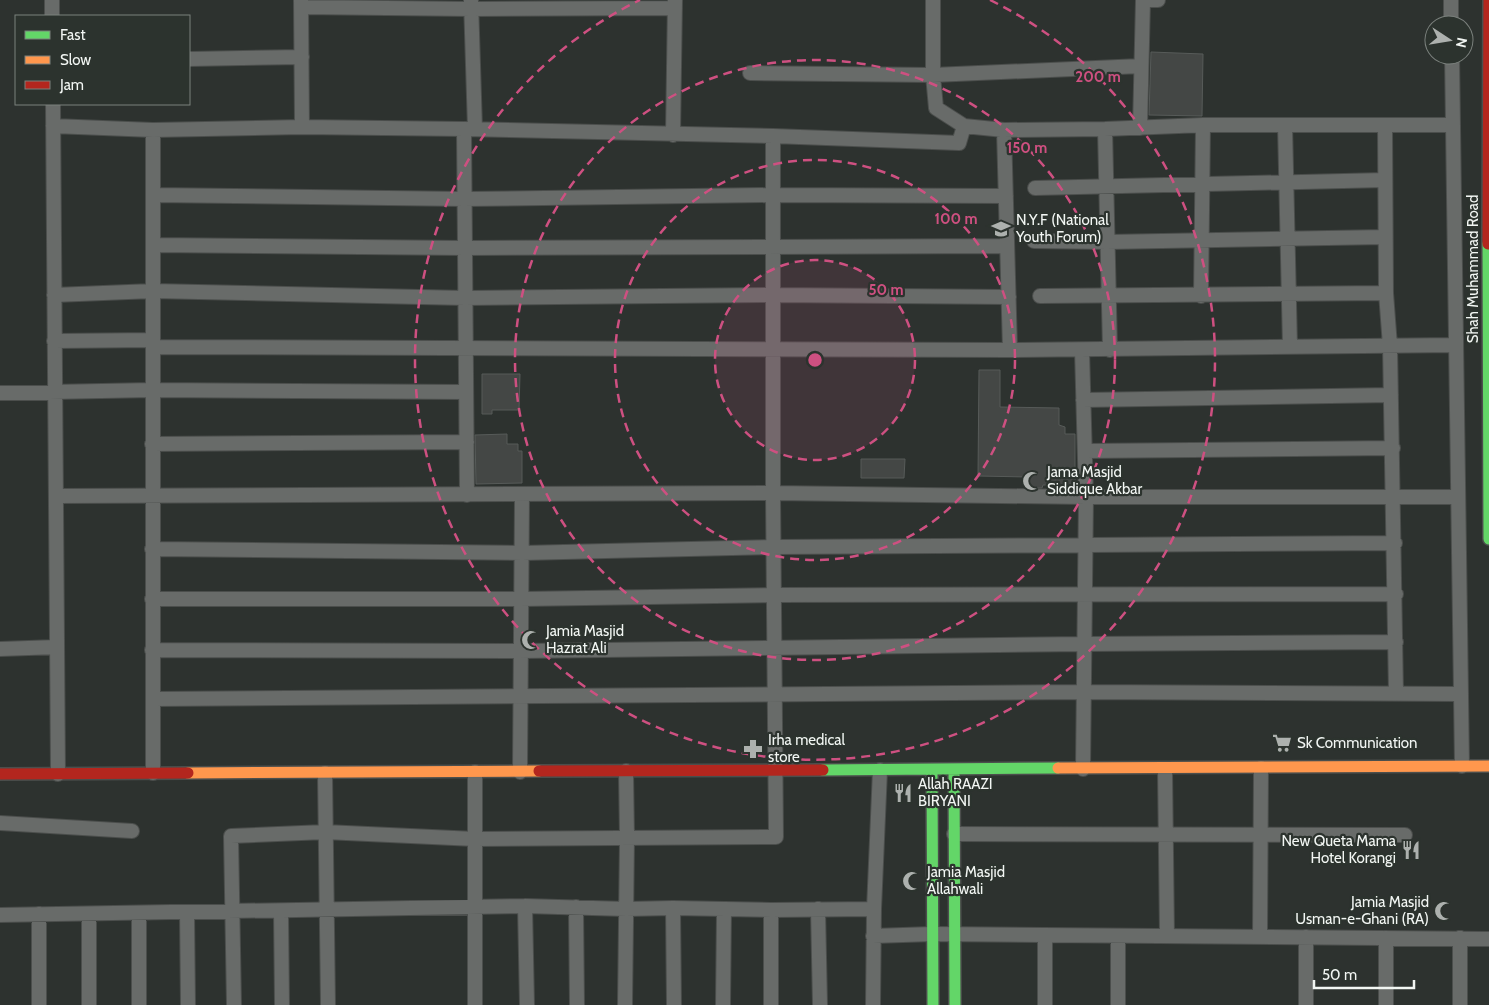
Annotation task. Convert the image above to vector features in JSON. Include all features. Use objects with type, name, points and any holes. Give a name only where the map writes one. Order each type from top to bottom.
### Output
[{"type":"street","points":[[52,0],[52,15]]},
{"type":"street","points":[[933,0],[933,75],[936,108],[964,126],[1004,130],[1285,124],[1453,125]]},
{"type":"street","points":[[1140,128],[1143,0],[1158,0]]},
{"type":"street","points":[[1451,0],[1451,15]]},
{"type":"street","name":"Shah Muhammad Road","points":[[1489,0],[1489,539]]},
{"type":"street","points":[[302,126],[301,3],[675,4],[673,134]]},
{"type":"street","points":[[468,495],[464,199],[469,129],[471,4]]},
{"type":"street","points":[[190,59],[302,57]]},
{"type":"street","points":[[1452,65],[1462,766]]},
{"type":"street","points":[[750,73],[933,75],[1141,66]]},
{"type":"street","points":[[53,105],[58,774]]},
{"type":"street","points":[[1285,124],[1290,347]]},
{"type":"street","points":[[1201,296],[1203,125]]},
{"type":"street","points":[[1385,125],[1386,292],[1390,346],[1393,448],[1396,693]]},
{"type":"street","points":[[53,126],[153,130],[302,126],[469,129],[773,136],[959,143],[964,126]]},
{"type":"street","points":[[1105,129],[1110,350]]},
{"type":"street","points":[[153,130],[153,773]]},
{"type":"street","points":[[1004,130],[1010,350]]},
{"type":"street","points":[[234,1005],[231,836],[325,832],[475,839],[776,837],[773,547],[773,136]]},
{"type":"street","points":[[1035,188],[1385,180]]},
{"type":"street","points":[[153,195],[464,199],[773,195],[1006,196]]},
{"type":"street","points":[[1034,241],[1107,242],[1386,237]]},
{"type":"street","points":[[153,245],[465,248],[1008,246]]},
{"type":"street","points":[[54,295],[153,291],[465,298],[773,295],[1009,297]]},
{"type":"street","points":[[1040,296],[1201,296],[1386,292]]},
{"type":"street","points":[[54,341],[466,348],[1010,350],[1456,345]]},
{"type":"street","points":[[1082,350],[1086,497],[1083,769]]},
{"type":"street","points":[[0,393],[152,390],[466,392]]},
{"type":"street","points":[[1083,400],[1391,395]]},
{"type":"street","points":[[152,444],[467,442]]},
{"type":"street","points":[[1084,451],[1393,448]]},
{"type":"street","points":[[56,496],[773,493],[1086,497],[1458,497]]},
{"type":"street","points":[[520,772],[522,495]]},
{"type":"street","points":[[152,549],[522,552],[773,547],[1395,544]]},
{"type":"street","points":[[152,599],[1396,594]]},
{"type":"street","points":[[152,650],[521,651],[1396,642]]},
{"type":"street","points":[[0,648],[57,647]]},
{"type":"street","points":[[153,699],[1084,692],[1460,694]]},
{"type":"street","points":[[0,774],[1489,766]]},
{"type":"street","points":[[1260,937],[1261,768]]},
{"type":"street","points":[[1165,769],[1167,936]]},
{"type":"street","points":[[873,1005],[873,936],[880,770]]},
{"type":"street","points":[[932,770],[934,1005]]},
{"type":"street","points":[[954,770],[955,1005]]},
{"type":"street","points":[[625,1005],[626,771]]},
{"type":"street","points":[[475,772],[475,1005]]},
{"type":"street","points":[[325,773],[328,1005]]},
{"type":"street","points":[[0,823],[132,831]]},
{"type":"street","points":[[954,834],[1405,835]]},
{"type":"street","points":[[0,915],[525,906],[724,910],[874,909]]},
{"type":"street","points":[[525,906],[527,1005]]},
{"type":"street","points":[[576,907],[577,1005]]},
{"type":"street","points":[[673,908],[674,1005]]},
{"type":"street","points":[[818,909],[820,1005]]},
{"type":"street","points":[[722,1005],[724,910]]},
{"type":"street","points":[[771,910],[771,1005]]},
{"type":"street","points":[[281,911],[282,1005]]},
{"type":"street","points":[[187,912],[188,1005]]},
{"type":"street","points":[[140,913],[140,1005]]},
{"type":"street","points":[[39,914],[39,1005]]},
{"type":"street","points":[[89,914],[89,1005]]},
{"type":"street","points":[[873,936],[954,934],[1489,939]]},
{"type":"street","points":[[1045,935],[1045,1005]]},
{"type":"street","points":[[1118,936],[1118,1005]]},
{"type":"street","points":[[1306,937],[1306,1005]]},
{"type":"street","points":[[1386,938],[1386,1005]]},
{"type":"street","points":[[1460,938],[1460,1005]]},
{"type":"building","points":[[1151,52],[1203,54],[1202,116],[1149,115]]},
{"type":"building","points":[[979,370],[1000,370],[1000,407],[1059,408],[1059,425],[1065,427],[1065,434],[1075,434],[1075,485],[1043,485],[1042,488],[1028,488],[1028,477],[978,476]]},
{"type":"building","points":[[482,374],[520,374],[519,410],[492,410],[492,414],[482,414]]},
{"type":"building","points":[[507,434],[507,444],[518,444],[518,451],[522,451],[522,483],[476,484],[475,435]]},
{"type":"building","points":[[861,459],[905,459],[904,478],[861,478]]},
{"type":"traffic: fast","points":[[1488,244],[1489,539]]},
{"type":"traffic: fast","points":[[823,770],[1058,768]]},
{"type":"traffic: fast","points":[[932,770],[933,1005]]},
{"type":"traffic: fast","points":[[954,770],[955,1005]]},
{"type":"traffic: slow","points":[[1058,768],[1489,766]]},
{"type":"traffic: slow","points":[[188,773],[539,771]]},
{"type":"traffic: jam","points":[[1488,244],[1489,0]]},
{"type":"traffic: jam","points":[[539,771],[823,770]]},
{"type":"traffic: jam","points":[[0,774],[188,773]]},
{"type":"place","name":"N.Y.F (National Youth Forum)","points":[[1001,229]]},
{"type":"place","name":"Jama Masjid Siddique Akbar","points":[[1032,481]]},
{"type":"place","name":"Jamia Masjid Hazrat Ali","points":[[531,640]]},
{"type":"place","name":"Sk Communication","points":[[1282,743]]},
{"type":"place","name":"Irha medical store","points":[[753,749]]},
{"type":"place","name":"Allah RAAZI BIRYANI","points":[[903,793]]},
{"type":"place","name":"New Queta Mama Hotel Korangi","points":[[1411,850]]},
{"type":"place","name":"Jamia Masjid Allahwali","points":[[912,881]]},
{"type":"place","name":"Jamia Masjid Usman-e-Ghani (RA)","points":[[1444,911]]}]
